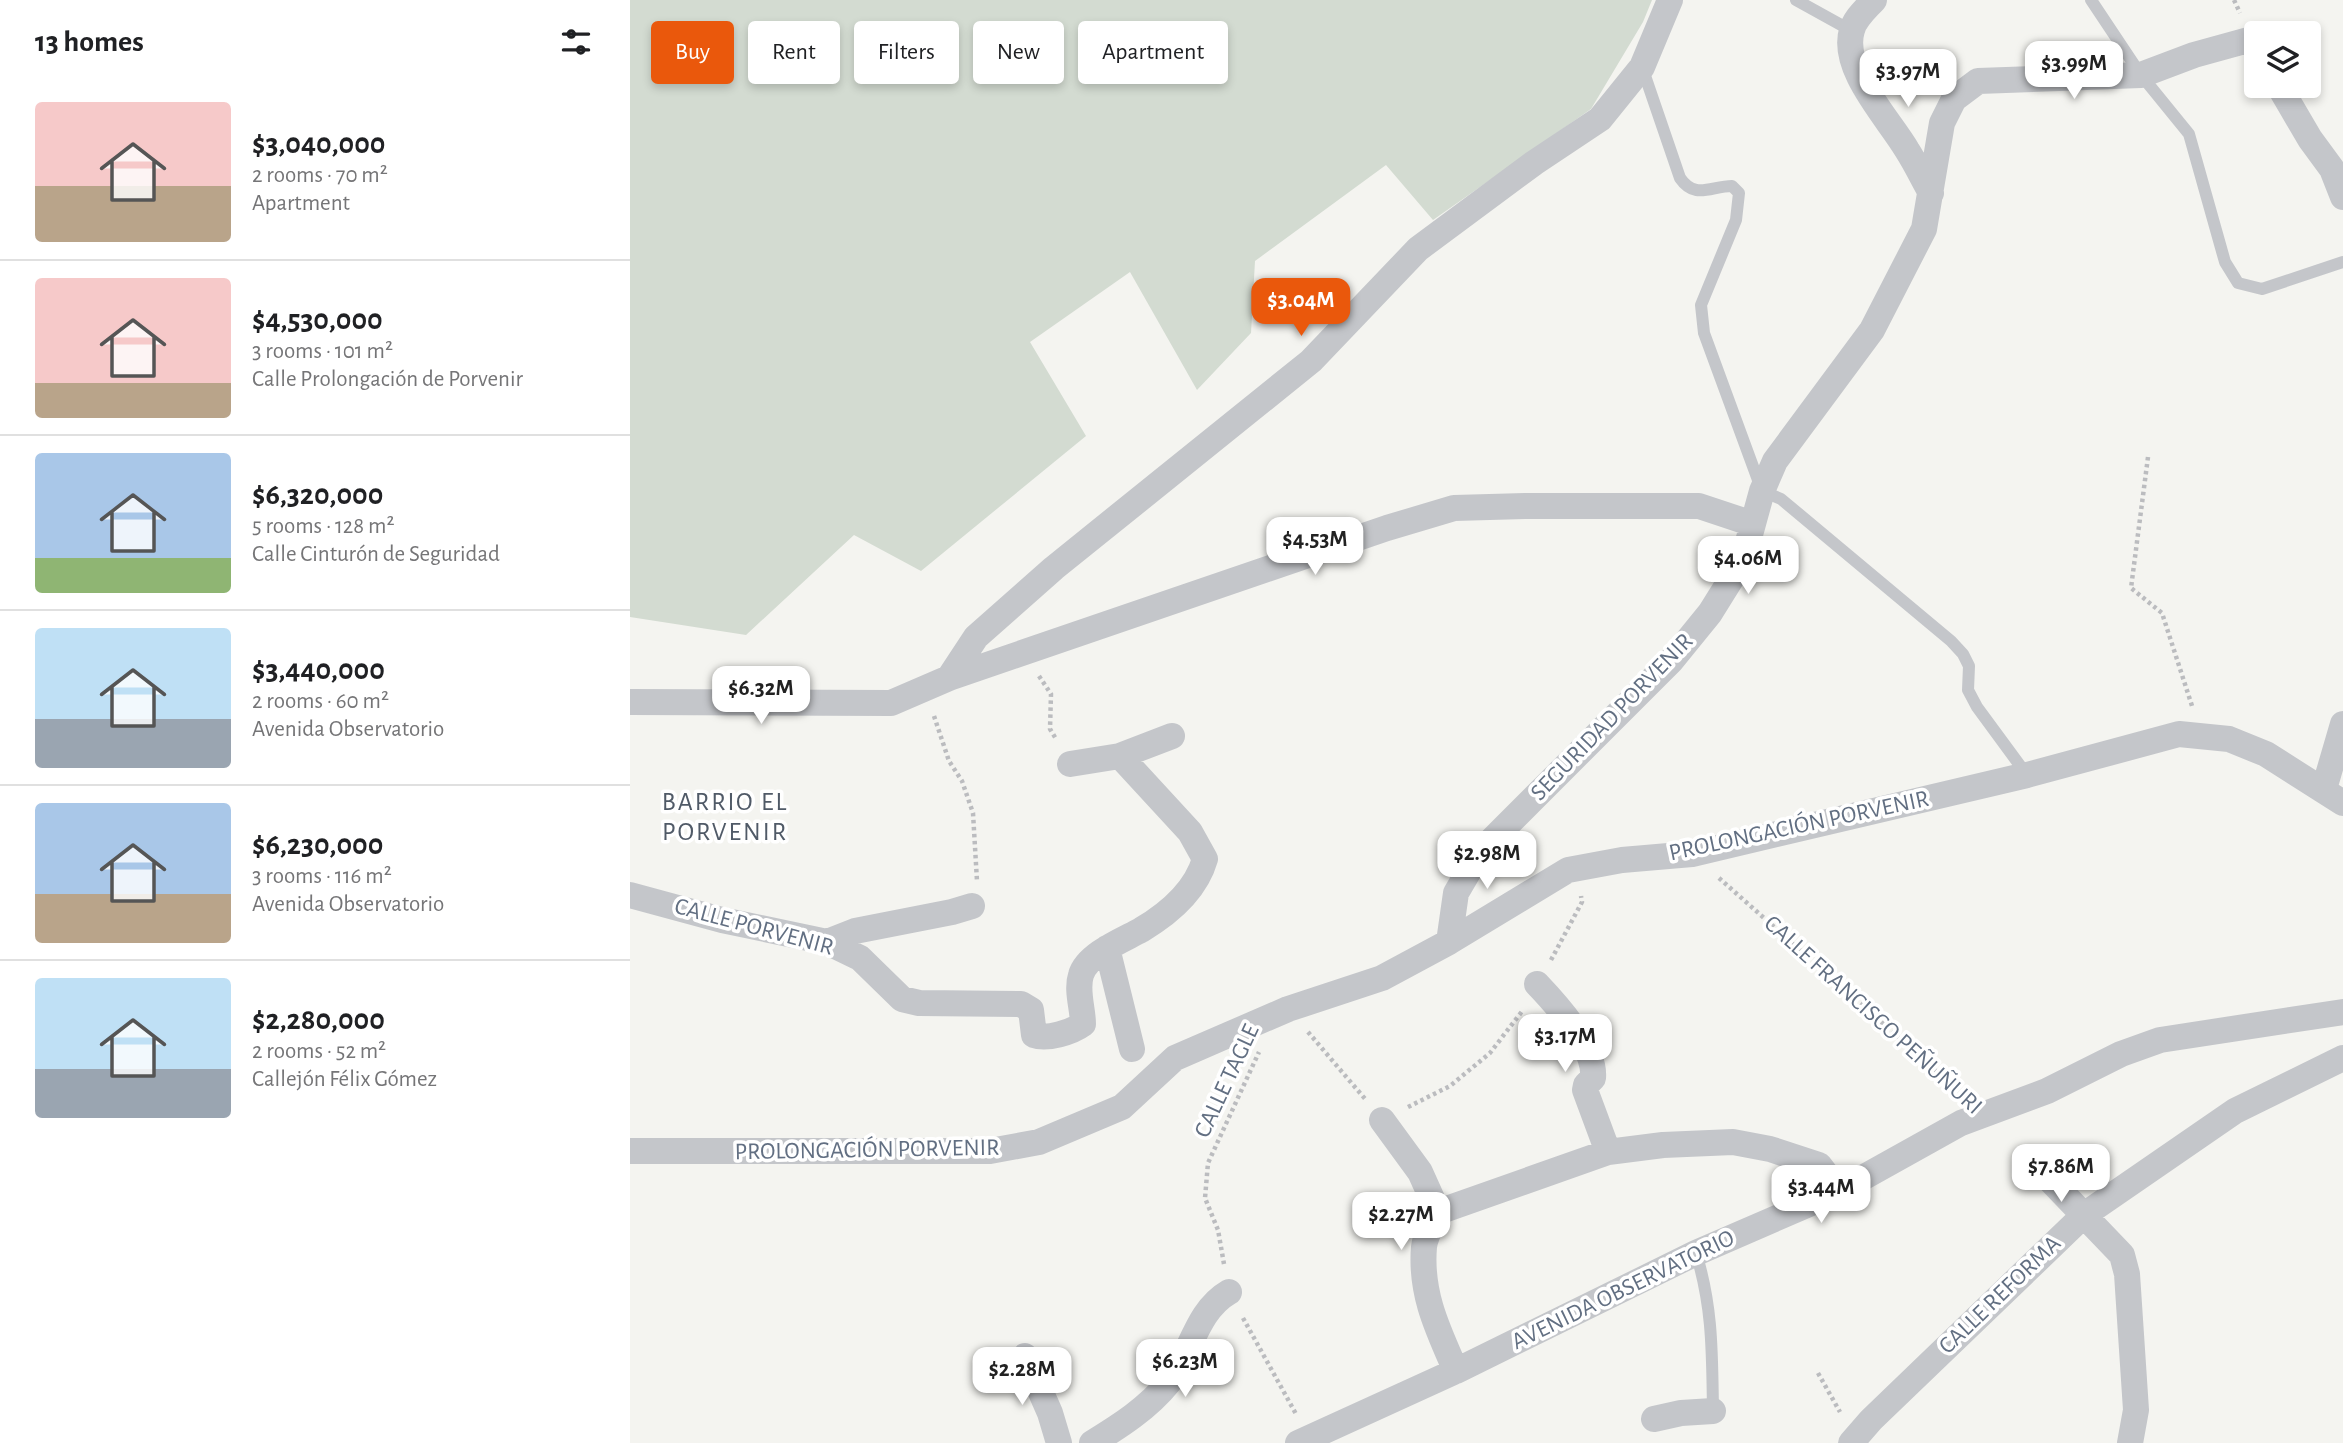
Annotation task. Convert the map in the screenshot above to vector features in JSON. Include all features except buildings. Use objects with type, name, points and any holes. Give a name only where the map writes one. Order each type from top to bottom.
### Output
[{"type":"street","points":[[937,683],[976,637],[1054,568],[1311,361],[1418,249],[1534,163],[1600,119],[1642,66],[1670,0]]},
{"type":"street","points":[[1874,0],[1861,13],[1852,31],[1851,54],[1867,91],[1907,150],[1931,193]]},
{"type":"street","name":"SEGURIDAD PORVENIR","points":[[1449,942],[1456,893],[1480,852],[1671,662],[1710,613],[1743,560],[1762,491],[1776,461],[1872,330],[1924,229],[1942,123],[1954,99],[1978,81],[2141,75],[2194,55],[2244,45]]},
{"type":"street","points":[[2286,98],[2310,139],[2337,166],[2343,197]]},
{"type":"street","points":[[630,702],[891,703],[1023,652],[1387,527],[1454,508],[1699,506],[1753,524]]},
{"type":"street","points":[[2333,796],[2343,724]]},
{"type":"street","name":"PROLONGACIÓN PORVENIR","points":[[630,1152],[990,1152],[1040,1142],[1122,1107],[1175,1058],[1283,1011],[1382,978],[1449,942],[1570,870],[1622,860],[1692,854],[2027,775],[2179,734],[2229,739],[2266,754],[2333,796]]},
{"type":"street","points":[[1070,764],[1120,756],[1172,736]]},
{"type":"street","points":[[1120,756],[1190,832],[1205,859],[1201,874],[1182,899],[1143,929],[1107,948],[1132,1049]]},
{"type":"street","name":"CALLE PORVENIR","points":[[630,895],[722,920],[827,942],[860,958],[902,999],[919,1003],[1021,1004],[1031,1010],[1034,1035],[1040,1037],[1075,1029],[1083,1024],[1079,988],[1081,975],[1085,967],[1107,948]]},
{"type":"street","points":[[827,942],[855,931],[972,906]]},
{"type":"street","points":[[1537,984],[1565,1013],[1595,1066],[1593,1078],[1585,1090],[1608,1152]]},
{"type":"street","name":"AVENIDA OBSERVATORIO","points":[[1298,1443],[1456,1371],[1696,1253],[1839,1191],[1961,1123],[2047,1091],[2121,1054],[2160,1040],[2343,1012]]},
{"type":"street","name":"CALLE REFORMA","points":[[1853,1441],[1871,1420],[2084,1215],[2235,1111],[2343,1058]]},
{"type":"street","points":[[1382,1119],[1420,1171],[1438,1212],[1424,1245],[1426,1291],[1429,1309],[1456,1371]]},
{"type":"street","points":[[1438,1212],[1608,1152],[1663,1145],[1733,1142],[1781,1152],[1819,1165],[1839,1191]]},
{"type":"street","points":[[2030,1159],[2122,1255],[2127,1274],[2136,1410],[2130,1443]]},
{"type":"street","points":[[1092,1443],[1140,1410],[1170,1381],[1203,1318],[1219,1298],[1229,1292]]},
{"type":"street","points":[[1025,1356],[1050,1413],[1059,1443]]},
{"type":"street","points":[[1654,1419],[1681,1413],[1713,1411]]},
{"type":"lane","points":[[1796,0],[1852,31]]},
{"type":"lane","points":[[2091,0],[2141,75],[2189,134],[2225,262],[2238,283],[2262,289],[2343,262]]},
{"type":"lane","points":[[1642,66],[1680,178],[1685,185],[1692,190],[1701,191],[1732,186],[1739,193],[1736,220],[1701,305],[1704,333],[1762,491],[1781,499],[1951,641],[1963,654],[1969,666],[1968,690],[1977,707],[2027,775]]},
{"type":"lane","points":[[1696,1253],[1706,1286],[1710,1316],[1713,1411]]},
{"type":"path","points":[[2148,457],[2131,588],[2162,612],[2202,736]]},
{"type":"path","points":[[1023,652],[1051,694],[1050,729],[1070,764]]},
{"type":"path","points":[[937,683],[949,761],[962,781],[972,813],[978,889],[972,906]]},
{"type":"path","name":"CALLE FRANCISCO PEÑUÑURI","points":[[1692,854],[1984,1114]]},
{"type":"path","points":[[1283,1011],[1382,1119],[1450,1086],[1490,1054],[1522,1011],[1537,984],[1582,902],[1579,888],[1570,870]]},
{"type":"path","name":"CALLE TAGLE","points":[[1208,1163],[1283,1011]]},
{"type":"path","points":[[1818,1373],[1853,1441]]},
{"type":"shaded area","points":[[630,0],[1652,0],[1643,22],[1591,109],[1433,220],[1386,165],[1255,261],[1251,333],[1197,390],[1130,272],[1030,342],[1086,436],[921,571],[854,535],[746,635],[630,617]]},
{"type":"district","name":"BARRIO EL PORVENIR","points":[[725,817]]}]
